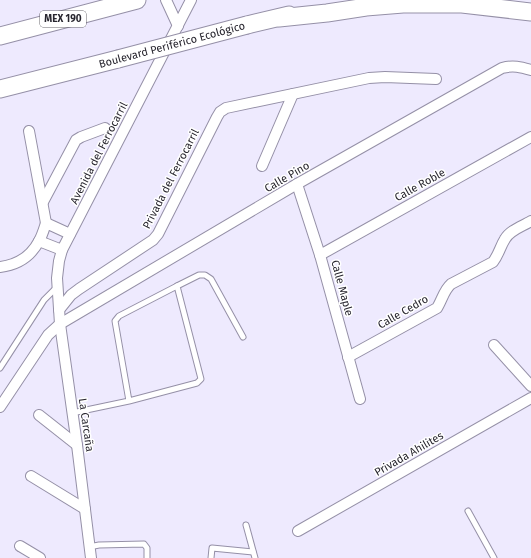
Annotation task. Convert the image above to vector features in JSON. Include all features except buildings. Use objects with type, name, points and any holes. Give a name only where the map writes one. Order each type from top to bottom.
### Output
[{"type":"highway","name":"Boulevard Periférico Ecológico","points":[[0,89],[344,0]]},
{"type":"highway","name":"MEX 190","points":[[0,36],[131,2]]},
{"type":"highway","points":[[279,18],[403,4],[462,4],[531,12]]},
{"type":"street","points":[[166,0],[178,26]]},
{"type":"street","name":"Avenida del Ferrocarril","points":[[58,291],[57,278],[62,250],[191,0]]},
{"type":"street","name":"Calle Pino","points":[[60,324],[297,184],[502,68],[519,66],[531,70]]},
{"type":"street","name":"Privada del Ferrocarril","points":[[59,310],[71,295],[153,240],[158,234],[217,116],[226,108],[369,78],[385,77],[436,79]]},
{"type":"street","points":[[262,166],[292,94]]},
{"type":"street","points":[[43,202],[76,140],[105,128]]},
{"type":"street","points":[[0,267],[9,266],[20,261],[32,252],[39,241],[46,223],[29,131]]},
{"type":"street","name":"Calle Roble","points":[[320,255],[531,137]]},
{"type":"street","name":"Calle Maple","points":[[297,184],[320,255],[360,399]]},
{"type":"street","name":"Calle Cedro","points":[[348,357],[437,308],[447,287],[493,262],[498,256],[505,238],[511,232],[531,221]]},
{"type":"street","points":[[46,223],[70,234]]},
{"type":"street","points":[[39,241],[62,250]]},
{"type":"street","name":"La Carcaña","points":[[58,291],[60,324],[77,445],[90,558]]},
{"type":"street","points":[[0,407],[48,335],[60,324]]},
{"type":"street","points":[[494,345],[531,386]]},
{"type":"street","name":"Privada Ahilites","points":[[298,531],[531,398]]},
{"type":"street","points":[[39,415],[77,445]]},
{"type":"street","points":[[31,476],[85,509]]},
{"type":"street","points":[[20,546],[40,558]]},
{"type":"lane","points":[[129,401],[115,321],[118,316],[199,275],[205,276],[212,278],[243,337]]},
{"type":"lane","points":[[72,413],[129,401],[197,383],[201,379],[178,286]]},
{"type":"lane","points":[[0,368],[44,300],[58,291]]},
{"type":"lane","points":[[468,512],[494,558]]},
{"type":"lane","points":[[246,525],[254,558]]},
{"type":"lane","points":[[89,546],[144,544],[147,548],[147,558]]},
{"type":"lane","points":[[210,558],[212,548],[253,552]]}]
